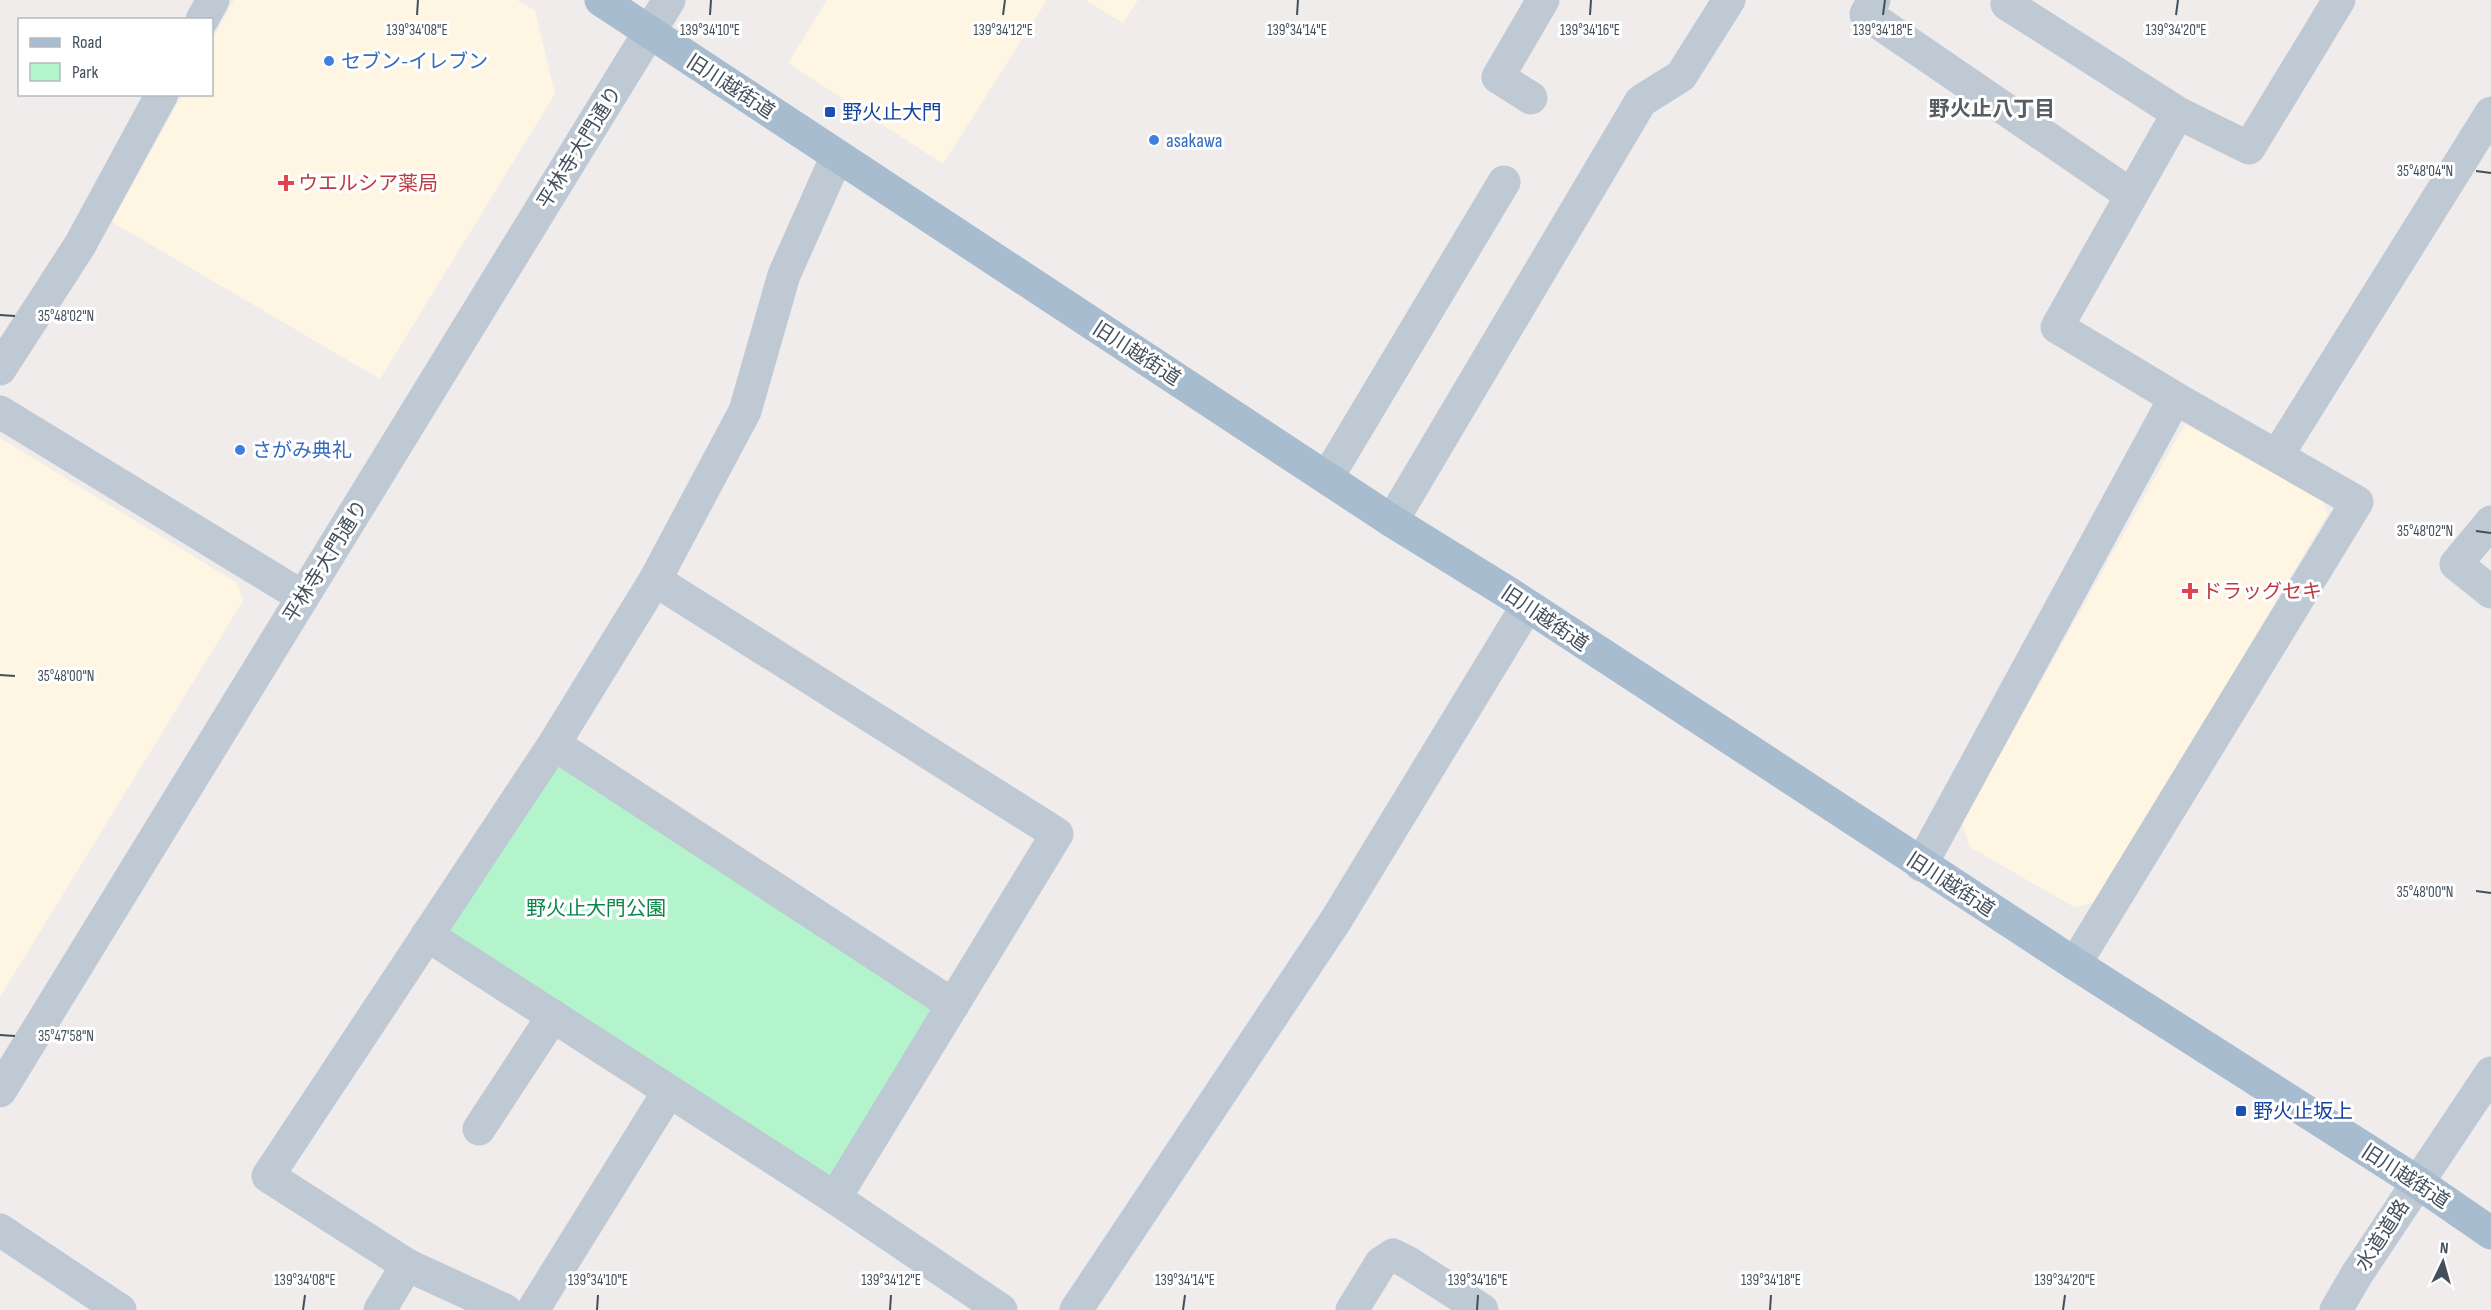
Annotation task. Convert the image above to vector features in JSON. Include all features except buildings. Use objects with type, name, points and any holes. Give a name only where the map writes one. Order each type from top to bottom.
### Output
[{"type":"main road","name":"旧川越街道","points":[[601,0],[1392,521],[1527,606],[2075,964],[2417,1182],[2491,1233]]},
{"type":"street","points":[[203,18],[213,0]]},
{"type":"street","name":"平林寺大門通り","points":[[0,1091],[669,0]]},
{"type":"street","points":[[1531,98],[1498,77],[1543,0]]},
{"type":"street","points":[[1392,521],[1641,101],[1681,76],[1729,0]]},
{"type":"street","points":[[1874,0],[1866,14],[2131,195]]},
{"type":"street","points":[[2009,0],[2007,4],[2178,113],[2249,148],[2339,0]]},
{"type":"street","points":[[0,369],[80,245],[161,96]]},
{"type":"street","points":[[2075,964],[2357,502],[2175,398],[2057,327],[2178,113]]},
{"type":"street","points":[[2277,456],[2491,113]]},
{"type":"street","points":[[505,1310],[407,1265],[268,1176],[554,744],[655,580],[745,411],[784,275],[837,156]]},
{"type":"street","points":[[1327,478],[1504,182]]},
{"type":"street","points":[[1922,865],[2175,398]]},
{"type":"street","points":[[0,412],[303,597]]},
{"type":"street","points":[[2491,522],[2456,564],[2491,592]]},
{"type":"street","points":[[655,580],[1057,834],[835,1198]]},
{"type":"street","points":[[1076,1310],[1336,920],[1527,606]]},
{"type":"street","points":[[554,744],[953,1005]]},
{"type":"street","points":[[427,935],[835,1198],[1001,1310]]},
{"type":"street","points":[[479,1129],[552,1016]]},
{"type":"street","name":"水道道路","points":[[2336,1310],[2417,1182],[2491,1073]]},
{"type":"street","points":[[533,1310],[669,1091]]},
{"type":"street","points":[[0,1230],[120,1310]]},
{"type":"street","points":[[1352,1310],[1381,1263],[1393,1255],[1482,1310]]},
{"type":"street","points":[[380,1310],[407,1265]]},
{"type":"shaded area","points":[[234,0],[517,0],[535,11],[555,94],[380,379],[112,222],[181,96],[213,96],[213,38]]},
{"type":"shaded area","points":[[827,0],[1047,0],[943,164],[788,63]]},
{"type":"shaded area","points":[[1085,0],[1138,0],[1123,23]]},
{"type":"shaded area","points":[[2185,424],[2322,497],[2327,515],[2097,902],[2074,907],[1970,847],[1962,823]]},
{"type":"shaded area","points":[[0,438],[237,583],[243,601],[0,997]]},
{"type":"green space","name":"野火止大門公園","points":[[554,744],[953,1005],[835,1198],[427,935]]},
{"type":"place","name":"セブン-イレブン","points":[[329,61]]},
{"type":"place","name":"野火止大門","points":[[830,112]]},
{"type":"place","name":"asakawa","points":[[1154,140]]},
{"type":"place","name":"ウエルシア薬局","points":[[286,183]]},
{"type":"place","name":"さがみ典礼","points":[[240,450]]},
{"type":"place","name":"ドラッグセキ","points":[[2190,591]]},
{"type":"place","name":"野火止坂上","points":[[2241,1111]]},
{"type":"district","name":"野火止八丁目","points":[[1992,109]]}]
